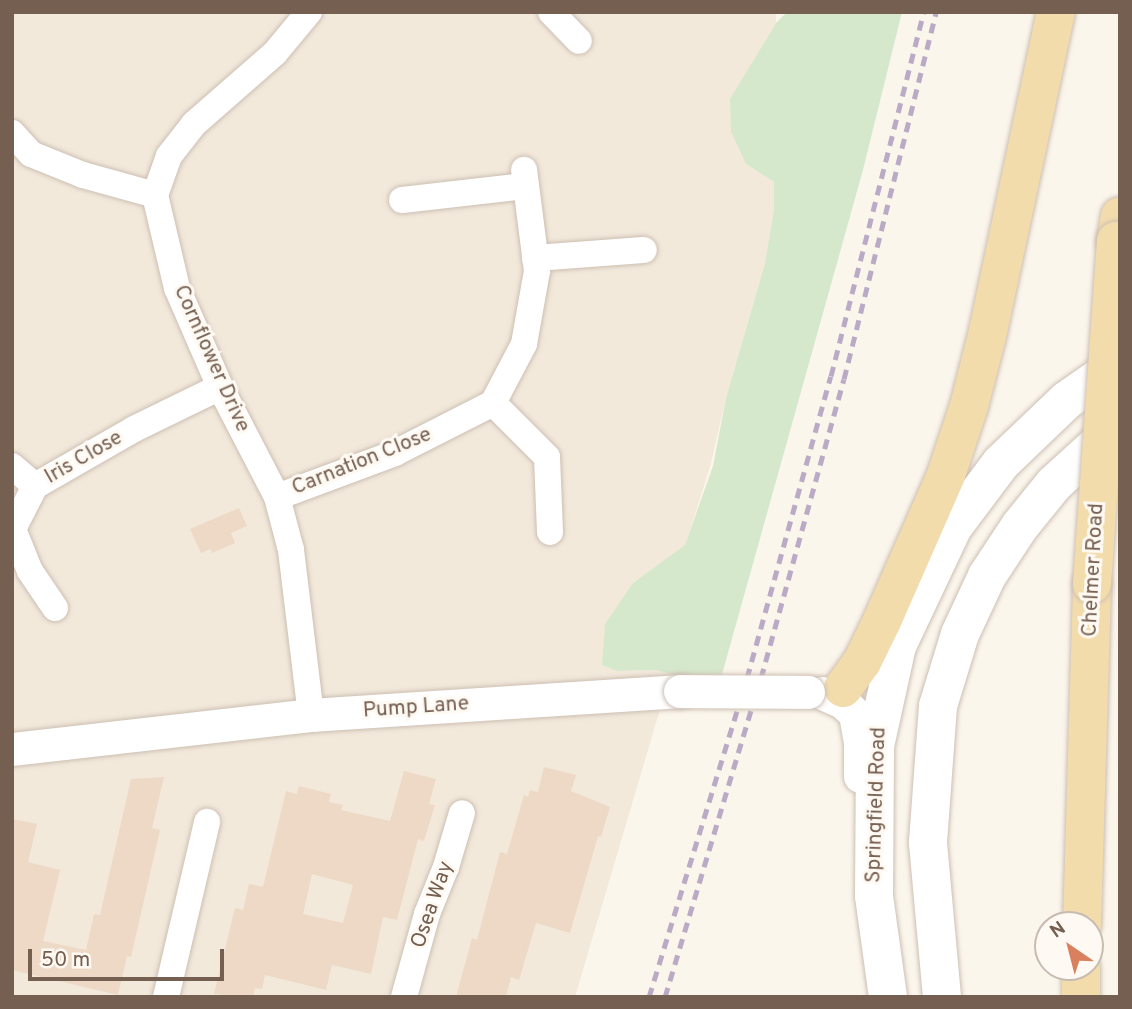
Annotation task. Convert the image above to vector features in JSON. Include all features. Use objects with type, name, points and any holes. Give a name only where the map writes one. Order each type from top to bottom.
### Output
[{"type":"main road","points":[[922,588],[946,475],[986,336],[1056,12]]},
{"type":"main road","name":"Chelmer Road","points":[[1082,911],[1091,584],[1118,228]]},
{"type":"main road","name":"Springfield Road","points":[[888,997],[874,896],[875,746],[897,646],[953,527],[1001,463],[1066,400],[1120,363]]},
{"type":"main road","points":[[942,997],[928,842],[938,706],[960,634],[987,576],[1020,526],[1054,484],[1120,424]]},
{"type":"main road","points":[[824,691],[862,662],[946,475]]},
{"type":"street","points":[[12,133],[31,153],[83,175],[155,195],[169,156],[194,124],[275,52],[309,12]]},
{"type":"street","points":[[551,12],[579,41]]},
{"type":"street","points":[[402,200],[524,178],[537,271],[524,344],[493,403],[547,457],[550,532]]},
{"type":"street","name":"Cornflower Drive","points":[[155,195],[177,288],[220,387],[277,497],[291,550],[310,715]]},
{"type":"street","points":[[535,258],[644,250]]},
{"type":"street","name":"Iris Close","points":[[55,607],[30,571],[13,529],[34,486],[134,429],[220,387]]},
{"type":"street","name":"Carnation Close","points":[[277,497],[395,453],[493,403]]},
{"type":"street","points":[[12,467],[34,486]]},
{"type":"street","points":[[824,691],[869,673],[897,646]]},
{"type":"street","name":"Pump Lane","points":[[12,749],[310,715],[680,691],[824,691],[845,703],[855,714],[860,742],[861,830],[874,896]]},
{"type":"street","name":"Osea Way","points":[[404,997],[426,914],[446,867],[462,813]]},
{"type":"street","points":[[166,997],[207,822]]},
{"type":"shaded area","points":[[12,12],[776,12],[776,23],[751,64],[746,164],[774,182],[774,209],[765,263],[726,398],[710,467],[685,546],[633,583],[617,671],[656,670],[682,677],[661,706],[575,997],[12,997]]},
{"type":"green space","points":[[787,12],[902,12],[863,170],[721,678],[682,677],[656,670],[617,671],[602,665],[605,624],[633,583],[685,545],[713,466],[726,398],[765,263],[774,209],[774,182],[746,164],[731,132],[730,99],[776,23]]},
{"type":"building","points":[[239,508],[247,526],[231,533],[235,543],[212,553],[211,549],[201,553],[190,529]]},
{"type":"building","points":[[544,767],[576,775],[571,791],[610,807],[601,837],[598,836],[570,933],[536,923],[519,980],[511,977],[506,997],[456,997],[472,938],[477,940],[500,852],[507,854],[524,795],[528,797],[530,790],[538,792]]},
{"type":"building","points":[[404,771],[436,779],[429,804],[435,805],[424,841],[418,839],[397,920],[383,917],[371,974],[332,965],[326,990],[265,975],[262,989],[255,988],[253,997],[214,994],[235,908],[243,910],[249,884],[263,887],[286,791],[297,794],[299,786],[331,794],[329,802],[343,805],[341,810],[390,821]],"holes":[[[312,874],[353,885],[343,923],[303,914]]]},
{"type":"building","points":[[164,777],[152,828],[160,830],[131,957],[127,956],[118,995],[12,970],[12,819],[37,824],[28,862],[60,870],[43,941],[86,950],[94,914],[100,915],[131,779]]},
{"type":"railway","points":[[649,997],[747,678],[831,376],[924,12]]},
{"type":"railway","points":[[665,997],[761,678],[844,379],[936,12]]}]
